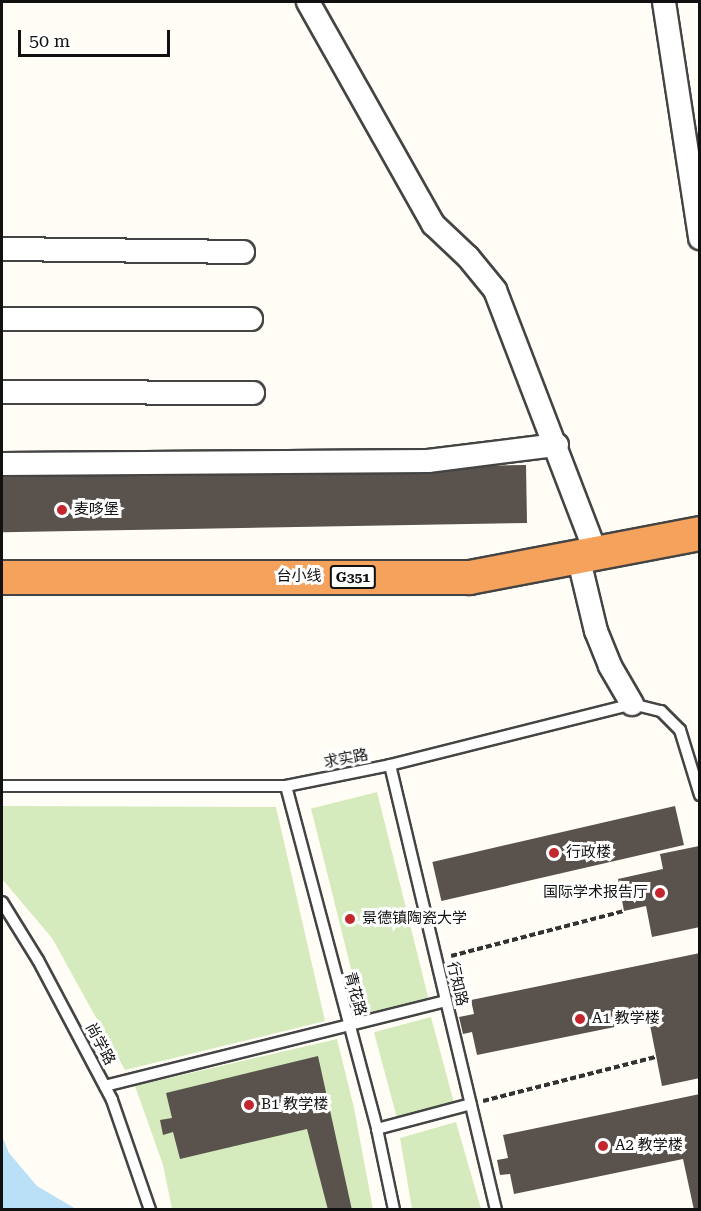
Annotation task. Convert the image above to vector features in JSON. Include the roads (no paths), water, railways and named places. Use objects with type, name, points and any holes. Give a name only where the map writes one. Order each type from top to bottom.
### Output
[{"type":"highway","name":"台小线","points":[[2,577],[469,577],[699,533]]},
{"type":"street","points":[[308,2],[433,224],[468,257],[495,290],[557,445],[587,555],[596,631],[610,666],[632,704]]},
{"type":"street","points":[[664,2],[699,238]]},
{"type":"street","points":[[2,249],[243,252]]},
{"type":"street","points":[[2,319],[251,319]]},
{"type":"street","points":[[2,392],[253,393]]},
{"type":"street","points":[[2,464],[428,461],[557,445]]},
{"type":"lane","name":"求实路","points":[[2,786],[286,786],[390,765],[632,704],[661,711],[680,730],[699,795]]},
{"type":"lane","name":"行知路","points":[[390,765],[496,1209]]},
{"type":"lane","name":"青花路","points":[[286,786],[347,1026],[376,1129],[394,1209]]},
{"type":"lane","name":"尚学路","points":[[2,902],[38,960],[112,1100],[150,1209]]},
{"type":"lane","points":[[105,1086],[446,1001]]},
{"type":"lane","points":[[376,1129],[471,1104]]},
{"type":"water","points":[[2,1136],[9,1153],[37,1186],[76,1209],[2,1209]]},
{"type":"place","name":"麦哆堡","points":[[62,510]]},
{"type":"place","name":"行政楼","points":[[554,853]]},
{"type":"place","name":"国际学术报告厅","points":[[660,893]]},
{"type":"place","name":"景德镇陶瓷大学","points":[[350,919]]},
{"type":"place","name":"A1 教学楼","points":[[580,1019]]},
{"type":"place","name":"B1 教学楼","points":[[249,1105]]},
{"type":"place","name":"A2 教学楼","points":[[603,1146]]}]
